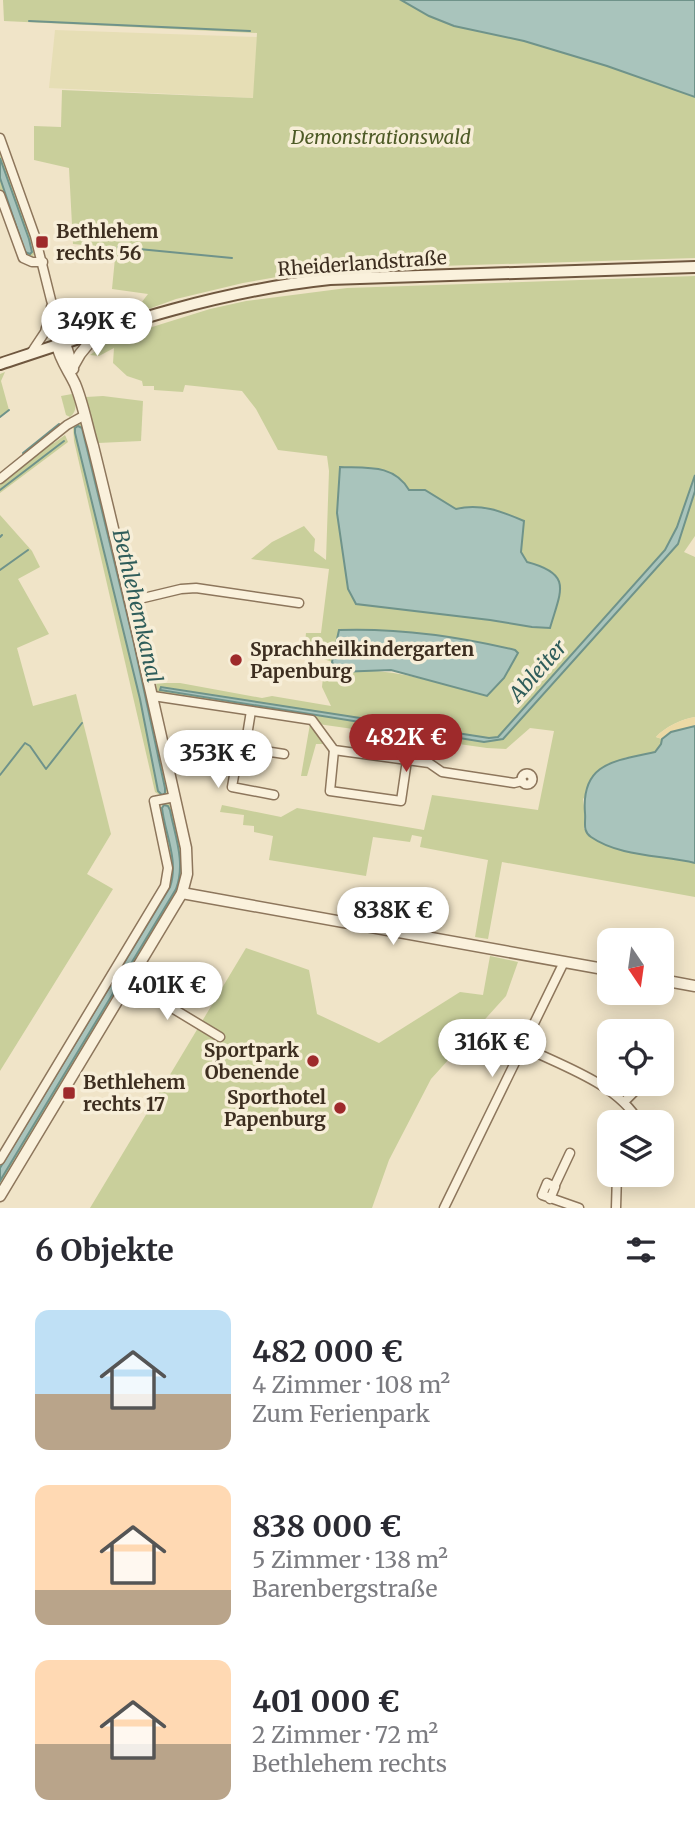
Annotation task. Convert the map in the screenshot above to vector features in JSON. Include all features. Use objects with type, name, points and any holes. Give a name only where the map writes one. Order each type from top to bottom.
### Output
[{"type":"main road","name":"Rheiderlandstraße","points":[[0,364],[213,298],[305,282],[695,267]]},
{"type":"main road","points":[[59,323],[98,332]]},
{"type":"street","points":[[0,138],[43,262],[59,323],[60,356],[75,384]]},
{"type":"street","points":[[0,195],[23,258],[32,262],[43,262]]},
{"type":"street","points":[[31,353],[45,332],[51,300]]},
{"type":"street","points":[[0,1196],[182,893],[187,874],[175,797],[131,601],[72,368],[50,313]]},
{"type":"street","points":[[72,368],[98,332]]},
{"type":"street","points":[[0,479],[67,425],[85,415]]},
{"type":"street","points":[[131,601],[196,588],[299,603]]},
{"type":"street","points":[[153,696],[312,720],[334,750],[330,791],[401,801],[407,760]]},
{"type":"street","points":[[245,748],[251,711]]},
{"type":"street","points":[[274,795],[232,788],[238,753],[245,748],[284,754]]},
{"type":"street","points":[[334,750],[429,763],[442,772],[514,783],[522,781]]},
{"type":"street","points":[[0,1160],[165,886],[168,868],[154,801],[175,797]]},
{"type":"street","points":[[182,893],[597,968]]},
{"type":"street","points":[[444,1208],[564,962]]},
{"type":"street","points":[[129,982],[220,1037]]},
{"type":"street","points":[[674,982],[695,986]]},
{"type":"street","points":[[524,1048],[607,1088],[630,1110]]},
{"type":"street","points":[[624,1102],[630,1096]]},
{"type":"street","points":[[570,1153],[554,1187],[547,1183],[542,1195],[579,1208]]},
{"type":"street","points":[[617,1187],[617,1208]]},
{"type":"shaded area","points":[[55,30],[257,37],[254,98],[49,88]]},
{"type":"green space","name":"Demonstrationswald","points":[[3,0],[401,0],[454,26],[524,41],[695,97],[695,258],[317,270],[243,283],[176,299],[132,315],[148,294],[112,289],[116,248],[73,244],[69,168],[34,160],[34,126],[61,127],[62,90],[253,98],[257,33],[4,21]]},
{"type":"green space","points":[[0,147],[36,251],[32,258],[27,258],[22,252],[0,191]]},
{"type":"green space","points":[[695,276],[695,536],[684,552],[695,557],[695,717],[674,724],[660,733],[656,737],[662,739],[661,744],[655,752],[624,758],[583,799],[584,829],[695,863],[695,897],[502,862],[488,939],[475,937],[488,860],[420,847],[422,837],[412,835],[410,842],[373,837],[366,876],[269,860],[273,836],[254,832],[254,826],[243,825],[244,815],[220,812],[222,805],[281,817],[297,808],[424,830],[432,795],[538,810],[554,731],[530,728],[506,749],[487,748],[318,724],[157,695],[156,683],[180,683],[262,698],[272,696],[331,706],[322,687],[323,677],[360,671],[398,674],[471,692],[339,630],[332,662],[304,652],[306,633],[321,633],[329,569],[251,559],[272,542],[304,526],[315,539],[314,551],[326,560],[329,471],[327,456],[278,450],[256,409],[242,391],[185,385],[183,392],[154,390],[154,386],[143,386],[142,381],[127,376],[113,363],[114,348],[99,356],[90,355],[109,341],[210,309],[246,301],[347,288]],"holes":[[[341,467],[388,472],[396,476],[409,490],[425,490],[456,509],[490,509],[524,521],[521,552],[527,562],[553,574],[561,591],[532,627],[348,589],[337,514]]]},
{"type":"green space","points":[[5,372],[1,381],[9,410],[0,418],[0,374]]},
{"type":"green space","points":[[72,394],[76,407],[70,417],[66,415],[61,396]]},
{"type":"green space","points":[[103,396],[143,401],[141,441],[98,443],[86,397]]},
{"type":"green space","points":[[83,424],[91,450],[169,792],[160,795],[155,792],[74,441],[73,426]]},
{"type":"green space","points":[[65,435],[68,442],[0,493],[0,482],[50,442],[54,443]]},
{"type":"green space","points":[[0,515],[32,551],[40,567],[18,579],[49,634],[17,648],[33,706],[76,694],[111,834],[87,874],[113,889],[0,1071]]},
{"type":"green space","points":[[310,724],[326,744],[316,744],[307,776],[301,776]]},
{"type":"green space","points":[[166,802],[174,811],[184,864],[179,893],[124,977],[0,1190],[0,1165],[115,974],[118,974],[116,972],[167,887],[159,809]]},
{"type":"green space","name":"Sportpark Obenende","points":[[246,948],[309,970],[317,1014],[379,1043],[460,992],[483,995],[490,956],[518,962],[506,996],[431,1079],[389,1160],[372,1208],[90,1208]]},
{"type":"sand","points":[[695,717],[695,726],[671,732],[662,739],[656,737],[674,724]]},
{"type":"water","points":[[401,0],[695,0],[695,97],[524,41],[454,26]]},
{"type":"water","points":[[0,158],[29,239],[32,252],[30,254],[25,252],[0,178]]},
{"type":"water","points":[[78,426],[82,428],[133,639],[165,788],[162,795],[158,791],[140,699],[75,433]]},
{"type":"water","points":[[340,467],[379,469],[396,476],[409,490],[425,490],[456,509],[490,509],[524,521],[521,552],[527,562],[552,572],[560,585],[558,603],[550,628],[356,604],[348,589],[337,513]]},
{"type":"water","points":[[695,475],[695,491],[678,544],[503,739],[484,742],[160,690],[161,687],[489,738],[498,737],[665,550],[677,527]]},
{"type":"water","points":[[339,630],[428,634],[493,645],[518,653],[504,678],[487,696],[391,670],[338,672],[332,662]]},
{"type":"water","points":[[695,726],[695,863],[628,852],[602,844],[588,835],[585,826],[585,796],[588,784],[595,774],[614,762],[655,752],[662,739],[671,732]]},
{"type":"water","points":[[164,805],[170,810],[179,850],[180,869],[176,889],[0,1181],[0,1168],[170,887],[173,867],[162,808]]},
{"type":"waterway","points":[[29,21],[250,31]]},
{"type":"waterway","points":[[118,247],[232,258]]},
{"type":"waterway","points":[[0,417],[9,410]]},
{"type":"waterway","points":[[23,453],[59,424]]},
{"type":"waterway","points":[[0,490],[64,441]]},
{"type":"waterway","points":[[0,570],[28,550]]},
{"type":"waterway","points":[[0,775],[25,743],[46,769],[82,723]]},
{"type":"place","name":"Bethlehem rechts 56","points":[[42,242]]},
{"type":"place","name":"Sprachheilkindergarten Papenburg","points":[[236,660]]},
{"type":"place","name":"Sportpark Obenende","points":[[313,1061]]},
{"type":"place","name":"Bethlehem rechts 17","points":[[69,1093]]},
{"type":"place","name":"Sporthotel Papenburg","points":[[340,1108]]},
{"type":"water label","name":"Bethlehemkanal","points":[[137,606]]},
{"type":"water label","name":"Ableiter","points":[[538,671]]}]
